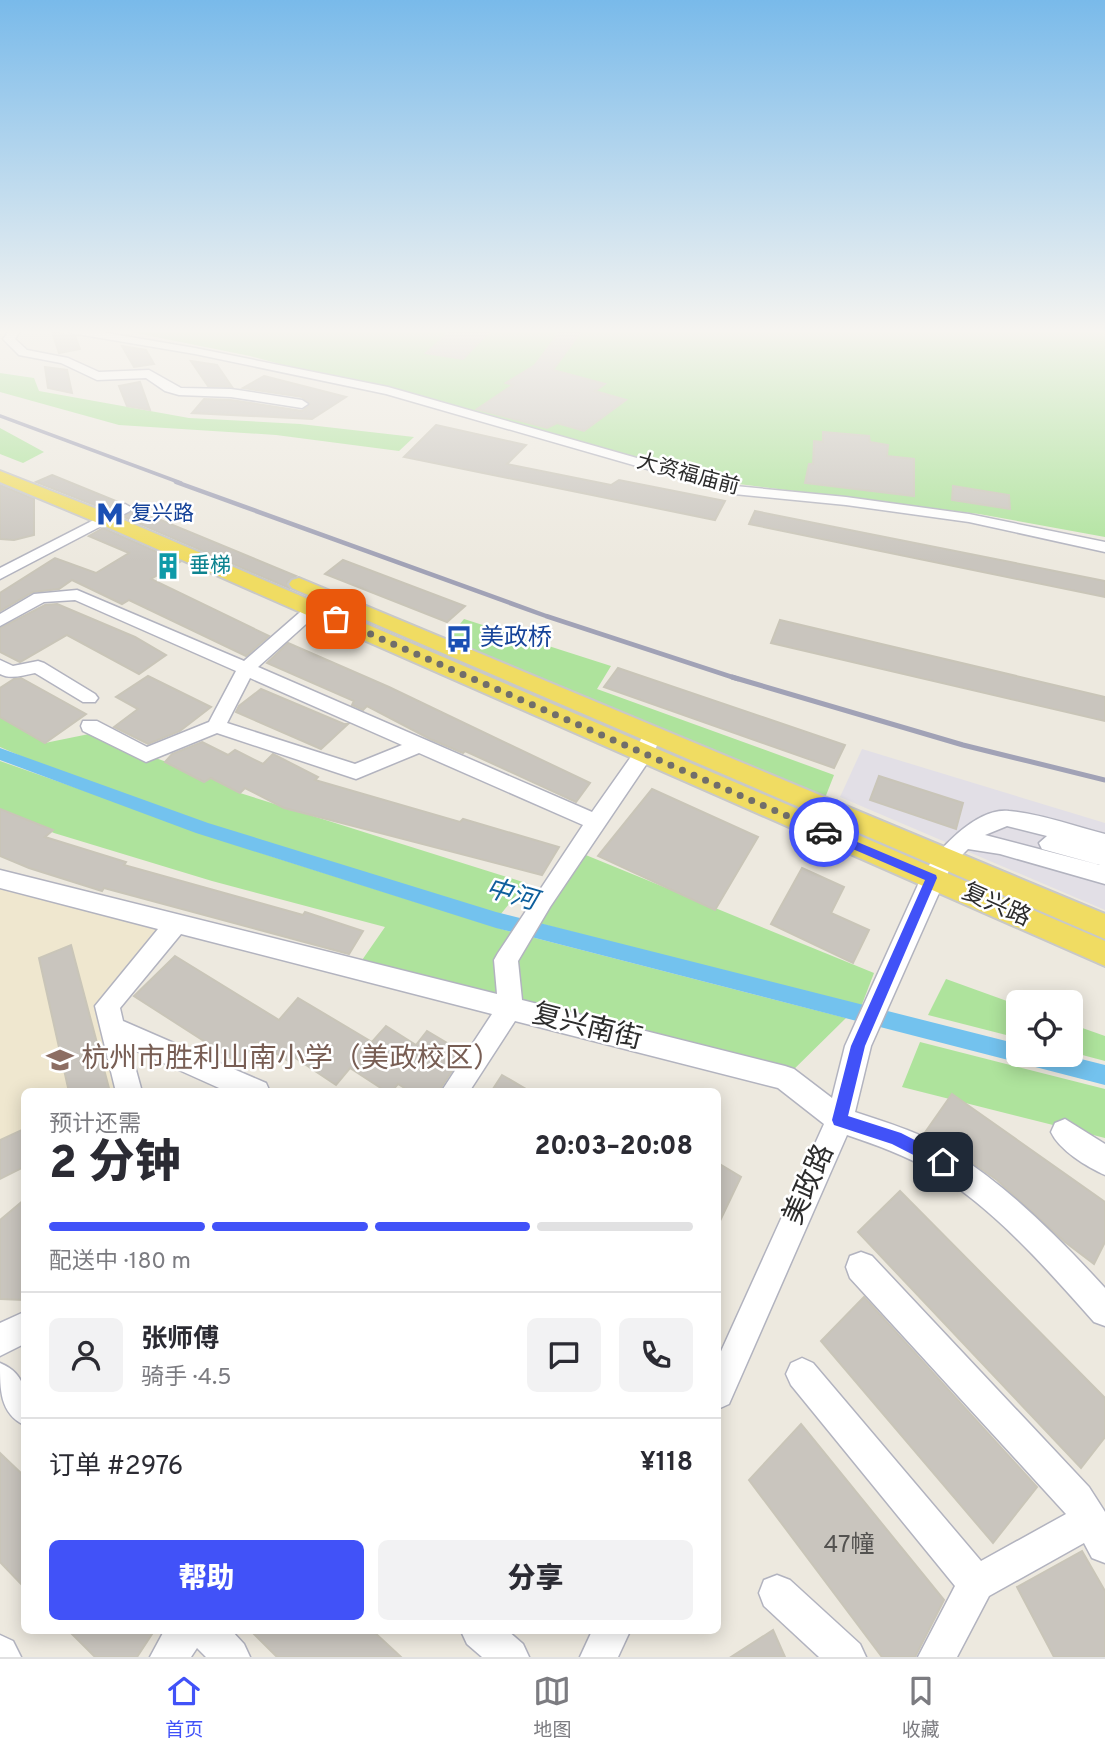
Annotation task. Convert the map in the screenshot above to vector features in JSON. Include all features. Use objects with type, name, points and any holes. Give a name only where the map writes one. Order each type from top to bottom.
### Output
[{"type":"main road","name":"复兴路","points":[[0,461],[937,869],[1105,954]]},
{"type":"main road","name":"复兴路","points":[[0,476],[115,513]]},
{"type":"main road","name":"复兴路","points":[[937,869],[1105,927]]},
{"type":"street","name":"大资福庙前","points":[[445,407],[734,490],[846,501],[969,518],[1105,547]]},
{"type":"street","points":[[0,574],[115,513]]},
{"type":"street","points":[[0,621],[40,597],[77,595],[596,822]]},
{"type":"street","points":[[90,726],[146,755],[216,726],[246,669],[320,602]]},
{"type":"street","points":[[0,666],[10,672],[38,667],[89,698]]},
{"type":"street","points":[[216,726],[356,772],[419,744]]},
{"type":"street","points":[[457,1088],[510,1008],[506,960],[542,901],[647,745]]},
{"type":"street","points":[[937,869],[983,826],[1006,818],[1105,842]]},
{"type":"street","points":[[964,841],[986,832],[1012,833],[1105,858]]},
{"type":"street","points":[[964,841],[1000,846],[1105,876]]},
{"type":"street","name":"美政路","points":[[721,1386],[839,1120],[858,1046],[937,869]]},
{"type":"street","name":"复兴南街","points":[[0,878],[785,1078],[839,1120],[895,1138],[943,1162],[986,1194],[1048,1248],[1105,1311]]},
{"type":"street","points":[[128,1088],[107,1006],[176,924]]},
{"type":"street","points":[[113,1028],[248,1088]]},
{"type":"street","points":[[1065,1132],[1105,1161]]},
{"type":"street","points":[[861,1266],[1077,1499],[1097,1533],[976,1583],[937,1657]]},
{"type":"street","points":[[0,1340],[21,1330]]},
{"type":"street","points":[[802,1374],[976,1583]]},
{"type":"street","points":[[0,1379],[21,1405]]},
{"type":"street","points":[[777,1593],[848,1657]]},
{"type":"street","points":[[169,1657],[184,1634]]},
{"type":"street","points":[[210,1634],[230,1657]]},
{"type":"street","points":[[483,1634],[510,1657]]},
{"type":"street","points":[[599,1657],[610,1634]]},
{"type":"shaded area","points":[[862,749],[1105,823],[1105,910],[840,797]]},
{"type":"shaded area","name":"杭州市胜利山南小学（美政校区）","points":[[0,879],[176,924],[107,1006],[128,1088],[21,1088],[21,1168],[0,1178]]},
{"type":"green space","points":[[55,407],[130,407],[189,418],[300,424],[414,437],[399,451],[276,435],[119,425]]},
{"type":"green space","points":[[437,407],[1105,407],[1105,537],[979,514],[731,483],[666,470]]},
{"type":"green space","points":[[0,428],[44,452],[23,463],[0,454]]},
{"type":"green space","points":[[464,619],[611,666],[597,689],[834,775],[825,798],[448,639]]},
{"type":"green space","points":[[0,717],[45,743],[89,734],[211,778],[240,793],[526,883],[496,920],[307,861],[101,791],[0,747]]},
{"type":"green space","points":[[0,761],[267,855],[508,931],[846,1018],[785,1078],[360,963],[385,927],[212,881],[54,833],[0,809]]},
{"type":"green space","points":[[576,851],[874,973],[861,1007],[530,921]]},
{"type":"green space","points":[[946,979],[1006,1001],[1006,1035],[928,1015]]},
{"type":"green space","points":[[1083,1028],[1105,1036],[1105,1061],[1083,1055]]},
{"type":"green space","points":[[920,1042],[1006,1064],[1006,1067],[1018,1067],[1105,1089],[1105,1138],[902,1087]]},
{"type":"building","points":[[197,407],[278,407],[302,411],[307,407],[330,407],[312,419],[192,413]]},
{"type":"building","points":[[616,407],[584,431],[557,423],[547,428],[477,409]]},
{"type":"building","points":[[436,425],[526,445],[507,464],[611,485],[619,480],[725,501],[715,520],[404,457]]},
{"type":"building","points":[[823,432],[869,436],[870,442],[888,445],[887,456],[914,459],[914,496],[805,483],[809,464],[813,464],[814,441],[823,442]]},
{"type":"building","points":[[52,475],[121,503],[107,510],[36,482]]},
{"type":"building","points":[[0,485],[34,499],[34,535],[14,540],[0,539]]},
{"type":"building","points":[[953,486],[1009,495],[1010,509],[952,500]]},
{"type":"building","points":[[134,509],[296,576],[287,582],[289,588],[124,517]]},
{"type":"building","points":[[755,511],[1105,581],[1105,597],[749,524]]},
{"type":"building","points":[[103,528],[180,562],[151,579],[269,636],[246,656],[129,600],[122,604],[72,580],[59,589],[33,592],[0,611],[0,593],[55,558],[96,573],[129,553],[89,536]]},
{"type":"building","points":[[343,560],[465,606],[447,622],[325,574]]},
{"type":"building","points":[[57,604],[135,637],[166,655],[139,674],[67,635],[20,662],[0,652],[0,628],[45,605]]},
{"type":"building","points":[[780,620],[1105,697],[1105,721],[771,643]]},
{"type":"building","points":[[288,643],[389,687],[590,783],[576,802],[465,751],[463,753],[430,739],[367,706],[363,710],[352,705],[354,701],[267,663]]},
{"type":"building","points":[[618,668],[845,745],[834,768],[604,687]]},
{"type":"building","points":[[148,676],[211,707],[180,731],[148,744],[114,727],[138,709],[116,697]]},
{"type":"building","points":[[21,678],[86,714],[45,743],[0,717],[0,688],[14,679]]},
{"type":"building","points":[[261,689],[348,724],[321,749],[236,712],[239,706]]},
{"type":"building","points":[[202,742],[228,755],[235,750],[263,764],[273,754],[318,777],[315,780],[460,822],[463,819],[559,847],[542,875],[284,808],[245,788],[240,793],[211,778],[204,782],[165,762],[172,754]]},
{"type":"building","points":[[879,776],[963,803],[956,829],[870,800]]},
{"type":"building","points":[[652,789],[758,837],[715,910],[598,856]]},
{"type":"building","points":[[0,809],[53,830],[45,837],[126,862],[124,865],[303,915],[305,912],[363,931],[349,954],[104,888],[102,891],[29,868],[0,856]]},
{"type":"building","points":[[802,868],[844,887],[831,913],[869,930],[853,963],[771,924]]},
{"type":"building","points":[[71,945],[109,1088],[68,1088],[39,958]]},
{"type":"building","points":[[175,956],[279,1020],[298,998],[372,1042],[386,1026],[416,1045],[427,1031],[464,1053],[441,1088],[404,1088],[398,1084],[394,1088],[381,1088],[350,1068],[336,1085],[294,1057],[290,1062],[257,1042],[238,1063],[134,996]]},
{"type":"building","points":[[502,1075],[524,1088],[494,1088]]},
{"type":"building","points":[[952,1094],[1105,1202],[1105,1242],[1094,1264],[1065,1242],[997,1180],[955,1151],[924,1134]]},
{"type":"building","points":[[21,1130],[21,1168],[0,1179],[0,1140]]},
{"type":"building","points":[[721,1165],[741,1177],[721,1219]]},
{"type":"building","points":[[900,1191],[1105,1398],[1105,1437],[1081,1468],[858,1232]]},
{"type":"building","points":[[21,1202],[21,1300],[0,1299],[0,1220]]},
{"type":"building","points":[[864,1297],[1037,1487],[993,1543],[821,1341]]},
{"type":"building","points":[[801,1424],[944,1600],[915,1657],[882,1657],[749,1480]]},
{"type":"building","points":[[0,1453],[21,1473],[21,1584],[0,1562]]},
{"type":"building","points":[[1082,1551],[1105,1591],[1105,1657],[1054,1657],[1017,1587]]},
{"type":"building","points":[[773,1630],[785,1657],[731,1657]]},
{"type":"building","points":[[72,1634],[152,1634],[137,1657],[95,1657]]},
{"type":"building","points":[[254,1634],[376,1634],[401,1657],[277,1657]]},
{"type":"waterway","name":"中河","points":[[0,754],[202,828],[496,920],[1006,1051]]},
{"type":"waterway","name":"中河","points":[[1073,1067],[1105,1075]]},
{"type":"railway","points":[[0,416],[181,483]]},
{"type":"railway","points":[[176,482],[546,616],[738,679]]},
{"type":"railway","points":[[732,677],[963,745],[1105,780]]},
{"type":"way so far","points":[[336,619],[824,832]]},
{"type":"place","name":"复兴路","points":[[110,514]]},
{"type":"place","name":"垂梯","points":[[168,566]]},
{"type":"place","name":"美政桥","points":[[459,639]]},
{"type":"place","name":"杭州市胜利山南小学（美政校区）","points":[[60,1060]]},
{"type":"route","points":[[824,832],[932,878],[858,1046],[839,1120],[895,1138],[943,1162]]}]
